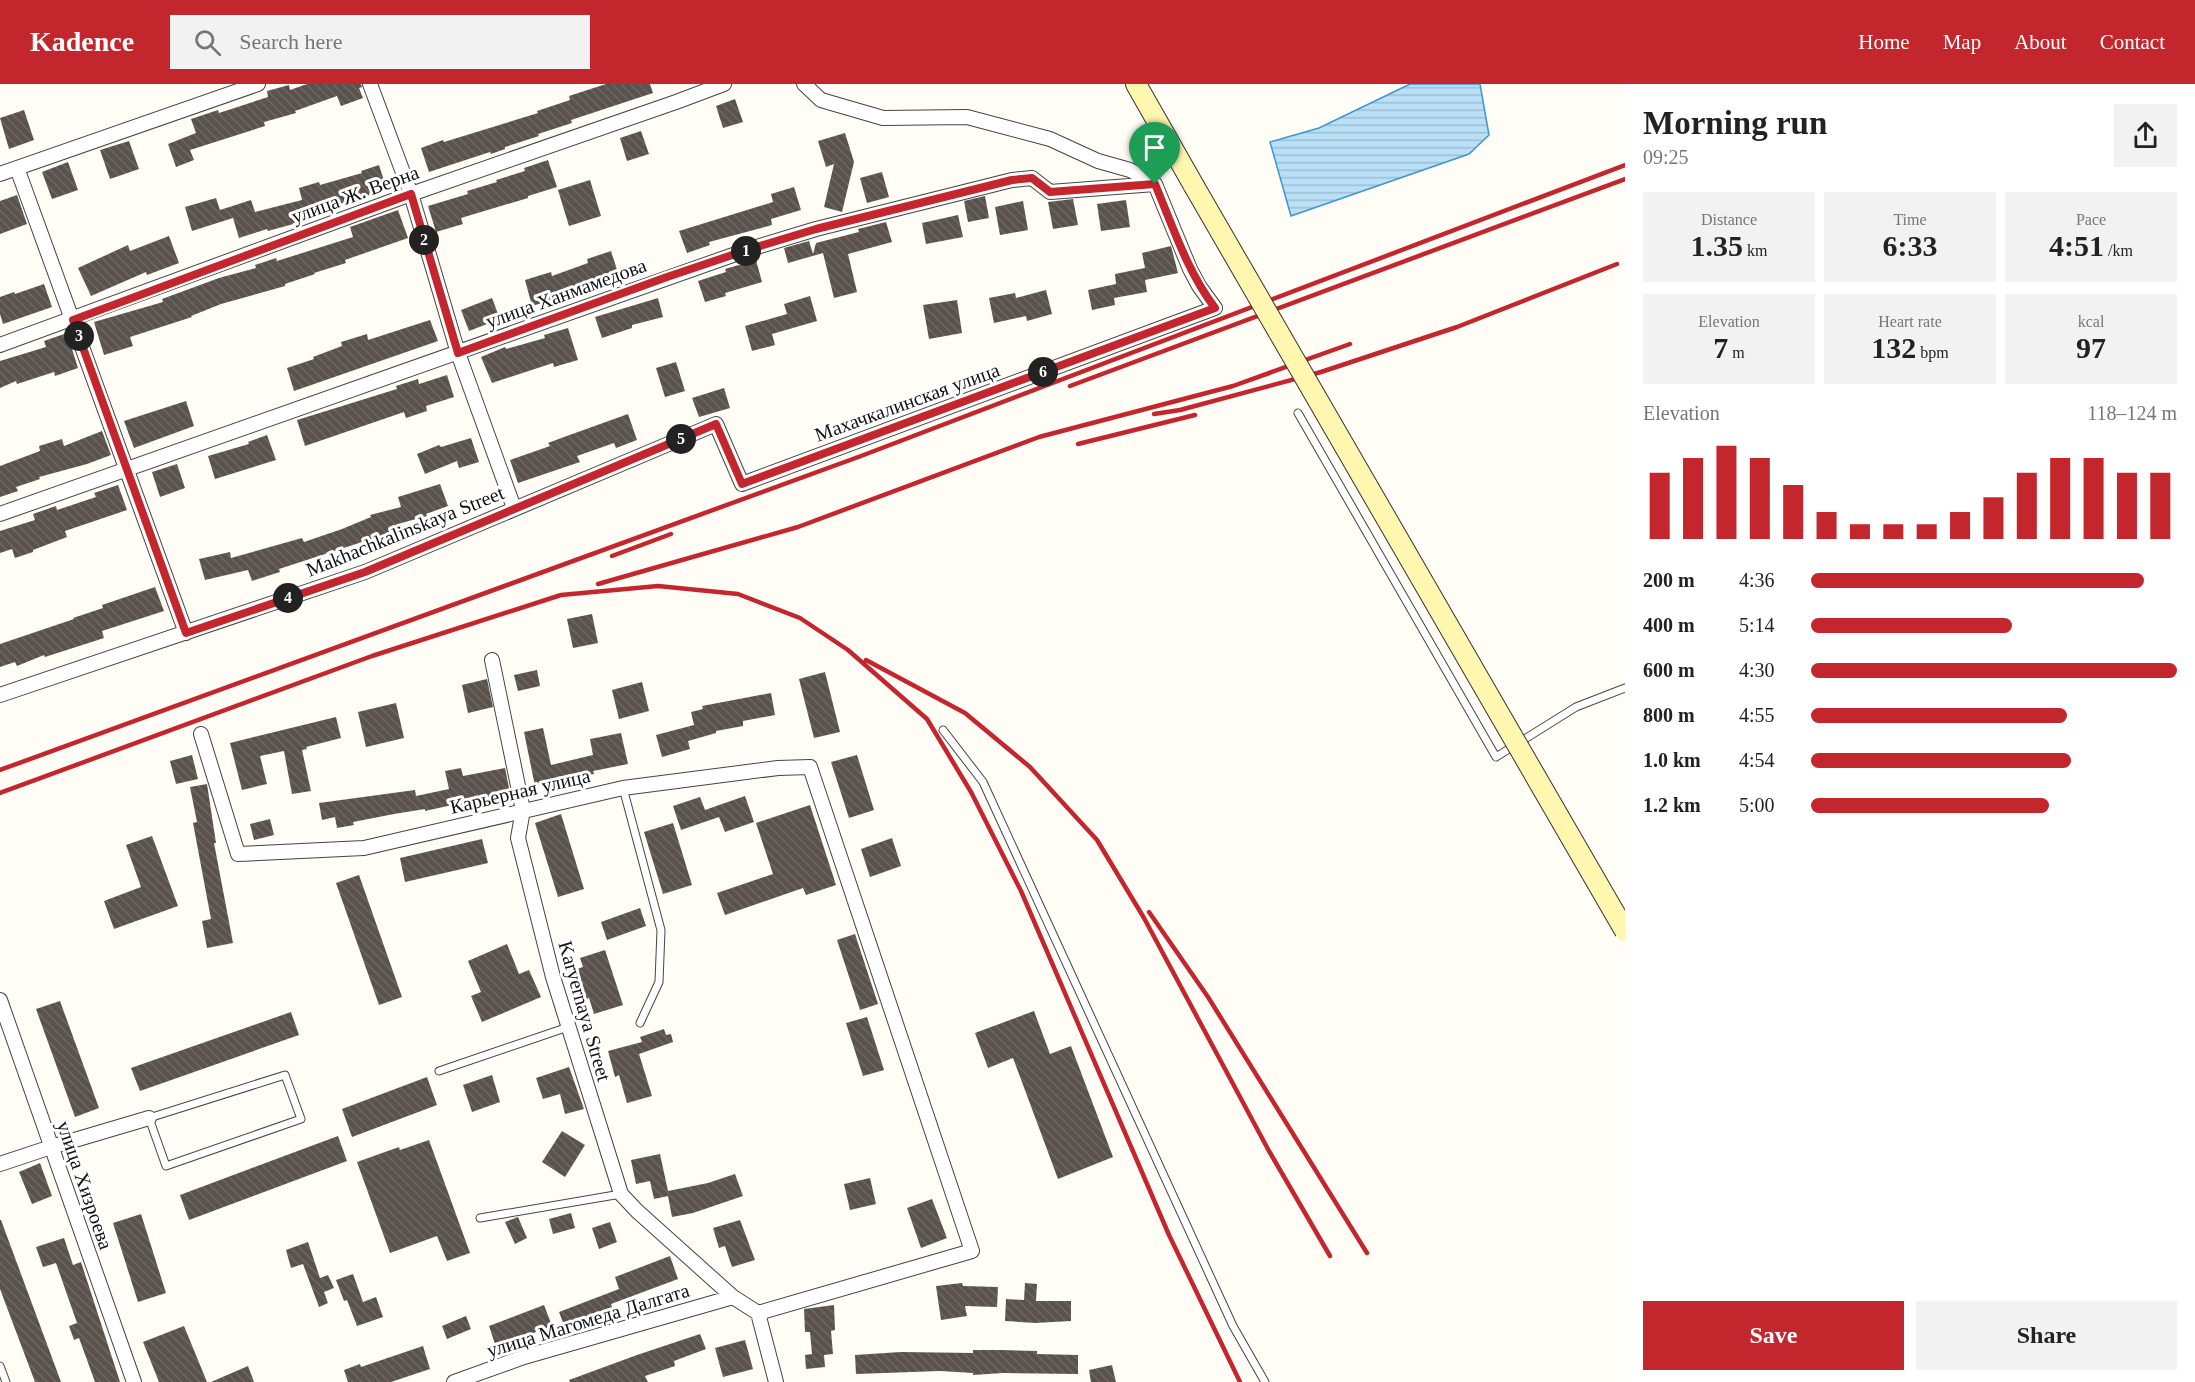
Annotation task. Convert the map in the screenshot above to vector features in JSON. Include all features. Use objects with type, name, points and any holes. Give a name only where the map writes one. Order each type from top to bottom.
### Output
[{"type":"main road","points":[[1136,84],[1625,931]]},
{"type":"street","points":[[0,174],[258,84]]},
{"type":"street","points":[[370,84],[411,194],[458,353],[514,508]]},
{"type":"street","name":"улица Ж. Верна","points":[[0,345],[411,194],[724,84]]},
{"type":"street","points":[[804,84],[821,100],[883,118],[967,117],[1050,139],[1098,161],[1130,170],[1155,184]]},
{"type":"street","points":[[17,168],[186,633]]},
{"type":"street","name":"улица Ханмамедова","points":[[0,514],[667,277],[816,229],[1012,180],[1032,178],[1050,192],[1155,184]]},
{"type":"street","name":"Makhachkalinskaya Street","points":[[0,695],[365,572],[716,424],[742,484],[1215,308],[1190,269],[1155,184]]},
{"type":"street","name":"Karyernaya Street","points":[[492,660],[523,810],[518,838],[568,1027],[621,1194],[733,1297],[758,1313]]},
{"type":"street","name":"Карьерная улица","points":[[201,734],[238,854],[364,848],[622,788],[778,768],[810,767],[972,1251],[758,1313]]},
{"type":"street","name":"улица Хизроева","points":[[0,1000],[134,1382]]},
{"type":"street","points":[[0,1164],[148,1118]]},
{"type":"street","name":"улица Магомеда Далгата","points":[[454,1382],[524,1357],[733,1297]]},
{"type":"street","points":[[758,1313],[776,1382]]},
{"type":"lane","points":[[1298,413],[1496,757],[1576,707],[1625,688]]},
{"type":"lane","points":[[943,730],[983,782],[1233,1326],[1265,1382]]},
{"type":"lane","points":[[622,788],[661,930],[659,982],[640,1023]]},
{"type":"lane","points":[[439,1071],[568,1027]]},
{"type":"lane","points":[[285,1075],[301,1119],[166,1166],[148,1118],[285,1075]]},
{"type":"lane","points":[[480,1218],[621,1194]]},
{"type":"lane","points":[[0,1366],[6,1382]]},
{"type":"water","points":[[1410,84],[1480,84],[1489,135],[1469,154],[1291,216],[1270,142],[1319,128]]},
{"type":"building","points":[[307,84],[361,84],[362,87],[359,88],[363,98],[341,106],[337,96],[295,111],[296,113],[264,122],[265,126],[190,150],[194,160],[176,167],[168,144],[196,133],[191,119],[218,110],[219,113],[268,97],[267,91],[289,85],[290,90]]},
{"type":"building","points":[[606,84],[650,84],[653,93],[571,120],[572,123],[538,134],[539,136],[491,154],[490,152],[429,172],[421,148],[538,113],[537,111],[570,100],[569,96]]},
{"type":"building","points":[[735,99],[743,122],[723,128],[716,106]]},
{"type":"building","points":[[24,110],[34,140],[9,149],[0,118]]},
{"type":"building","points":[[641,131],[649,154],[627,161],[620,138]]},
{"type":"building","points":[[845,133],[854,162],[842,212],[824,207],[834,164],[826,167],[818,141]]},
{"type":"building","points":[[129,141],[139,169],[110,179],[100,150]]},
{"type":"building","points":[[548,160],[557,187],[461,218],[463,224],[436,232],[428,206],[468,194],[467,191],[497,182],[496,180],[525,171],[524,168]]},
{"type":"building","points":[[68,162],[78,190],[52,199],[42,172]]},
{"type":"building","points":[[379,165],[387,190],[326,208],[327,211],[296,220],[297,223],[239,238],[233,218],[192,231],[185,207],[216,198],[220,210],[251,200],[255,212],[302,200],[299,188],[319,182],[320,185],[362,173],[361,171]]},
{"type":"building","points":[[882,172],[889,197],[867,203],[860,178]]},
{"type":"building","points":[[590,180],[601,216],[569,226],[558,190]]},
{"type":"building","points":[[794,187],[801,210],[771,219],[772,225],[709,242],[710,245],[687,253],[679,231],[773,202],[771,194]]},
{"type":"building","points":[[17,195],[27,224],[0,234],[0,201]]},
{"type":"building","points":[[985,196],[989,218],[968,222],[964,201]]},
{"type":"building","points":[[1073,199],[1078,225],[1053,229],[1048,202]]},
{"type":"building","points":[[1126,200],[1130,227],[1101,231],[1097,204]]},
{"type":"building","points":[[1023,201],[1028,230],[1000,235],[995,207]]},
{"type":"building","points":[[398,210],[408,238],[345,260],[346,263],[314,273],[285,284],[285,286],[221,304],[192,317],[130,337],[133,346],[104,355],[94,322],[163,302],[162,299],[219,278],[256,268],[255,265],[276,258],[277,261],[353,237],[350,227]]},
{"type":"building","points":[[958,215],[963,237],[926,244],[922,223]]},
{"type":"building","points":[[886,222],[892,242],[848,254],[857,292],[834,298],[823,253],[788,263],[784,248],[809,241],[813,254],[816,243],[859,232],[858,229]]},
{"type":"building","points":[[169,236],[179,263],[147,275],[146,272],[91,296],[78,268],[128,245],[130,251]]},
{"type":"building","points":[[1171,246],[1178,273],[1145,280],[1147,292],[1114,298],[1115,305],[1092,310],[1088,290],[1116,284],[1115,274],[1145,268],[1142,253]]},
{"type":"building","points":[[611,251],[619,276],[596,284],[595,282],[558,296],[559,298],[532,306],[525,280],[551,272],[552,276],[588,263],[587,259]]},
{"type":"building","points":[[756,260],[762,282],[725,293],[726,296],[705,302],[698,281],[726,272],[725,269]]},
{"type":"building","points":[[44,284],[52,307],[3,324],[0,314],[0,297]]},
{"type":"building","points":[[1046,290],[1052,314],[1027,321],[1026,316],[994,323],[989,298],[1015,293],[1016,298]]},
{"type":"building","points":[[810,296],[817,321],[772,334],[775,345],[752,351],[745,326],[787,314],[784,304]]},
{"type":"building","points":[[492,298],[500,319],[469,331],[461,310]]},
{"type":"building","points":[[658,298],[663,317],[632,325],[632,328],[602,338],[595,317]]},
{"type":"building","points":[[957,300],[962,333],[929,339],[923,305]]},
{"type":"building","points":[[430,320],[438,341],[294,391],[287,368],[342,346],[341,342],[367,334],[368,340]]},
{"type":"building","points":[[568,328],[578,360],[554,367],[553,363],[492,383],[481,357],[505,347],[506,349],[545,338],[544,335]]},
{"type":"building","points":[[67,333],[78,368],[55,376],[54,372],[17,384],[16,381],[0,388],[0,361],[46,347],[44,341]]},
{"type":"building","points":[[676,362],[685,391],[665,397],[656,368]]},
{"type":"building","points":[[447,375],[454,397],[426,406],[427,411],[406,418],[404,412],[305,446],[297,420],[397,389],[396,386],[418,379],[419,384]]},
{"type":"building","points":[[724,388],[730,408],[699,417],[692,398]]},
{"type":"building","points":[[186,401],[194,426],[134,448],[124,421]]},
{"type":"building","points":[[628,414],[637,440],[616,448],[614,443],[577,456],[580,462],[518,483],[510,460],[550,446],[548,443]]},
{"type":"building","points":[[102,431],[111,455],[39,477],[40,479],[16,487],[18,491],[0,497],[0,466],[40,451],[39,446],[62,439],[64,446]]},
{"type":"building","points":[[267,435],[276,460],[215,479],[208,456],[249,444],[248,442]]},
{"type":"building","points":[[471,438],[479,462],[459,468],[457,461],[425,474],[417,454],[439,445],[441,447]]},
{"type":"building","points":[[177,464],[185,488],[160,497],[152,472]]},
{"type":"building","points":[[440,484],[448,506],[426,514],[427,516],[398,524],[399,530],[279,569],[280,572],[252,581],[248,570],[205,580],[199,559],[230,552],[231,558],[302,538],[304,542],[342,529],[371,517],[370,515],[401,507],[398,497]]},
{"type":"building","points":[[118,485],[127,510],[65,531],[67,537],[33,550],[33,552],[15,558],[12,549],[0,553],[0,531],[35,520],[33,514],[56,506],[57,510],[96,497],[94,493]]},
{"type":"building","points":[[155,587],[164,611],[102,631],[104,638],[45,657],[44,655],[17,666],[15,662],[0,667],[0,644],[74,619],[103,608],[102,605]]},
{"type":"building","points":[[592,614],[598,643],[573,648],[567,619]]},
{"type":"building","points":[[537,670],[540,686],[518,691],[514,675]]},
{"type":"building","points":[[825,672],[840,732],[814,738],[799,679]]},
{"type":"building","points":[[487,679],[493,707],[468,713],[462,685]]},
{"type":"building","points":[[642,682],[649,711],[619,719],[612,690]]},
{"type":"building","points":[[771,693],[775,715],[743,721],[743,726],[716,731],[716,733],[688,741],[690,749],[662,757],[656,735],[694,725],[691,712],[703,709],[702,706]]},
{"type":"building","points":[[396,703],[404,738],[366,747],[358,712]]},
{"type":"building","points":[[336,717],[341,738],[302,750],[311,791],[292,794],[284,751],[260,756],[267,784],[242,790],[230,743]]},
{"type":"building","points":[[543,728],[551,765],[593,755],[590,739],[621,733],[628,764],[593,771],[594,774],[535,786],[524,732]]},
{"type":"building","points":[[192,755],[198,779],[176,784],[170,761]]},
{"type":"building","points":[[857,755],[874,810],[849,818],[831,762]]},
{"type":"building","points":[[461,768],[463,776],[505,768],[510,793],[477,799],[478,802],[453,808],[452,805],[394,814],[353,822],[354,825],[337,828],[335,817],[322,820],[319,803],[415,790],[416,796],[449,789],[445,771]]},
{"type":"building","points":[[207,784],[216,843],[214,843],[233,943],[207,948],[202,921],[211,919],[193,823],[197,822],[190,787]]},
{"type":"building","points":[[745,796],[754,822],[725,832],[719,817],[681,830],[673,806],[700,797],[705,810]]},
{"type":"building","points":[[810,805],[836,885],[806,895],[803,888],[725,915],[717,893],[773,874],[756,823]]},
{"type":"building","points":[[561,814],[584,889],[558,897],[535,823]]},
{"type":"building","points":[[270,819],[274,835],[254,840],[250,824]]},
{"type":"building","points":[[673,823],[692,885],[663,894],[644,832]]},
{"type":"building","points":[[152,836],[178,906],[114,929],[104,901],[141,887],[126,845]]},
{"type":"building","points":[[892,838],[901,866],[870,877],[861,849]]},
{"type":"building","points":[[482,839],[488,863],[405,882],[400,858]]},
{"type":"building","points":[[359,875],[402,997],[379,1005],[336,883]]},
{"type":"building","points":[[640,908],[646,926],[607,940],[601,922]]},
{"type":"building","points":[[855,934],[878,1004],[860,1010],[837,940]]},
{"type":"building","points":[[507,944],[519,974],[529,970],[541,997],[482,1022],[471,996],[481,992],[468,961]]},
{"type":"building","points":[[605,950],[623,1005],[594,1014],[589,998],[577,1002],[567,972],[583,967],[580,958]]},
{"type":"building","points":[[60,1001],[99,1108],[75,1117],[36,1009]]},
{"type":"building","points":[[1034,1011],[1050,1054],[1071,1046],[1113,1157],[1058,1179],[1013,1058],[988,1068],[975,1033]]},
{"type":"building","points":[[291,1012],[299,1035],[140,1091],[131,1068]]},
{"type":"building","points":[[867,1017],[884,1070],[863,1076],[846,1023]]},
{"type":"building","points":[[664,1029],[666,1035],[671,1034],[673,1042],[639,1054],[652,1096],[627,1103],[619,1075],[615,1077],[608,1051],[642,1042],[640,1037]]},
{"type":"building","points":[[569,1067],[584,1109],[565,1114],[560,1094],[543,1099],[536,1078]]},
{"type":"building","points":[[492,1075],[500,1102],[472,1112],[463,1085]]},
{"type":"building","points":[[427,1077],[437,1105],[352,1137],[342,1109]]},
{"type":"building","points":[[562,1131],[585,1145],[565,1177],[542,1162]]},
{"type":"building","points":[[338,1136],[347,1161],[189,1220],[180,1195]]},
{"type":"building","points":[[429,1140],[470,1253],[447,1261],[437,1236],[390,1253],[357,1162],[399,1147],[400,1150]]},
{"type":"building","points":[[660,1154],[668,1191],[708,1183],[735,1174],[743,1196],[693,1213],[672,1217],[668,1196],[654,1199],[650,1181],[636,1184],[631,1160]]},
{"type":"building","points":[[40,1163],[52,1196],[32,1204],[19,1172]]},
{"type":"building","points":[[870,1178],[876,1204],[850,1210],[844,1184]]},
{"type":"building","points":[[932,1199],[947,1238],[921,1248],[907,1208]]},
{"type":"building","points":[[571,1213],[575,1228],[553,1234],[549,1219]]},
{"type":"building","points":[[141,1214],[166,1293],[138,1302],[113,1223]]},
{"type":"building","points":[[518,1217],[527,1238],[515,1244],[505,1222]]},
{"type":"building","points":[[0,1220],[61,1382],[35,1382],[0,1289]]},
{"type":"building","points":[[740,1220],[755,1260],[732,1267],[725,1246],[719,1248],[713,1228]]},
{"type":"building","points":[[610,1222],[617,1242],[599,1249],[592,1228]]},
{"type":"building","points":[[64,1238],[73,1265],[81,1262],[120,1382],[95,1382],[79,1338],[74,1340],[69,1326],[77,1323],[56,1263],[43,1267],[36,1247]]},
{"type":"building","points":[[308,1242],[320,1278],[328,1275],[334,1288],[324,1292],[328,1303],[319,1307],[303,1264],[291,1268],[286,1250]]},
{"type":"building","points":[[670,1256],[678,1279],[611,1304],[612,1307],[564,1325],[559,1312],[619,1289],[615,1277]]},
{"type":"building","points":[[353,1274],[363,1302],[376,1297],[383,1317],[357,1326],[336,1280]]},
{"type":"building","points":[[962,1283],[963,1286],[998,1287],[997,1307],[965,1306],[967,1316],[941,1320],[936,1286]]},
{"type":"building","points":[[1025,1283],[1037,1284],[1036,1301],[1071,1301],[1071,1321],[1035,1323],[1005,1321],[1006,1299],[1024,1300]]},
{"type":"building","points":[[544,1305],[552,1326],[496,1347],[489,1326]]},
{"type":"building","points":[[834,1305],[835,1330],[831,1331],[833,1354],[824,1355],[825,1367],[806,1369],[805,1355],[812,1354],[810,1332],[805,1332],[804,1309]]},
{"type":"building","points":[[466,1316],[471,1329],[447,1339],[442,1326]]},
{"type":"building","points":[[184,1326],[207,1382],[159,1382],[143,1342]]},
{"type":"building","points":[[700,1334],[706,1349],[674,1361],[675,1366],[645,1376],[648,1382],[570,1382],[569,1380],[637,1355]]},
{"type":"building","points":[[745,1340],[753,1369],[723,1377],[715,1348]]},
{"type":"building","points":[[423,1346],[430,1369],[391,1382],[348,1382],[344,1370],[360,1364],[361,1367]]},
{"type":"building","points":[[973,1350],[1037,1351],[1037,1354],[1078,1355],[1078,1374],[973,1375],[973,1373],[940,1371],[856,1374],[855,1355],[901,1352],[973,1353]]},
{"type":"building","points":[[1112,1365],[1116,1382],[1091,1382],[1089,1370]]},
{"type":"building","points":[[248,1366],[254,1382],[211,1382]]},
{"type":"railway","points":[[0,770],[861,456],[1625,165]]},
{"type":"railway","points":[[1070,386],[1625,179]]},
{"type":"railway","points":[[1154,414],[1180,410],[1321,372],[1457,327],[1617,264]]},
{"type":"railway","points":[[598,584],[798,527],[1039,437],[1233,386],[1350,344]]},
{"type":"railway","points":[[1078,444],[1195,415]]},
{"type":"railway","points":[[612,556],[671,534]]},
{"type":"railway","points":[[0,793],[372,656],[561,595],[658,586],[738,594],[800,618],[848,650],[927,719],[971,792],[1021,891],[1169,1235],[1240,1382]]},
{"type":"railway","points":[[866,660],[965,713],[1030,767],[1097,840],[1144,918],[1269,1151],[1330,1256]]},
{"type":"railway","points":[[1149,912],[1208,997],[1367,1253]]},
{"type":"route","points":[[1032,178],[1050,192],[1155,184],[1190,269],[1215,308],[742,484],[716,424],[365,572],[186,633],[73,320],[411,194],[458,353],[750,249],[816,229],[1012,180],[1032,178]]}]
